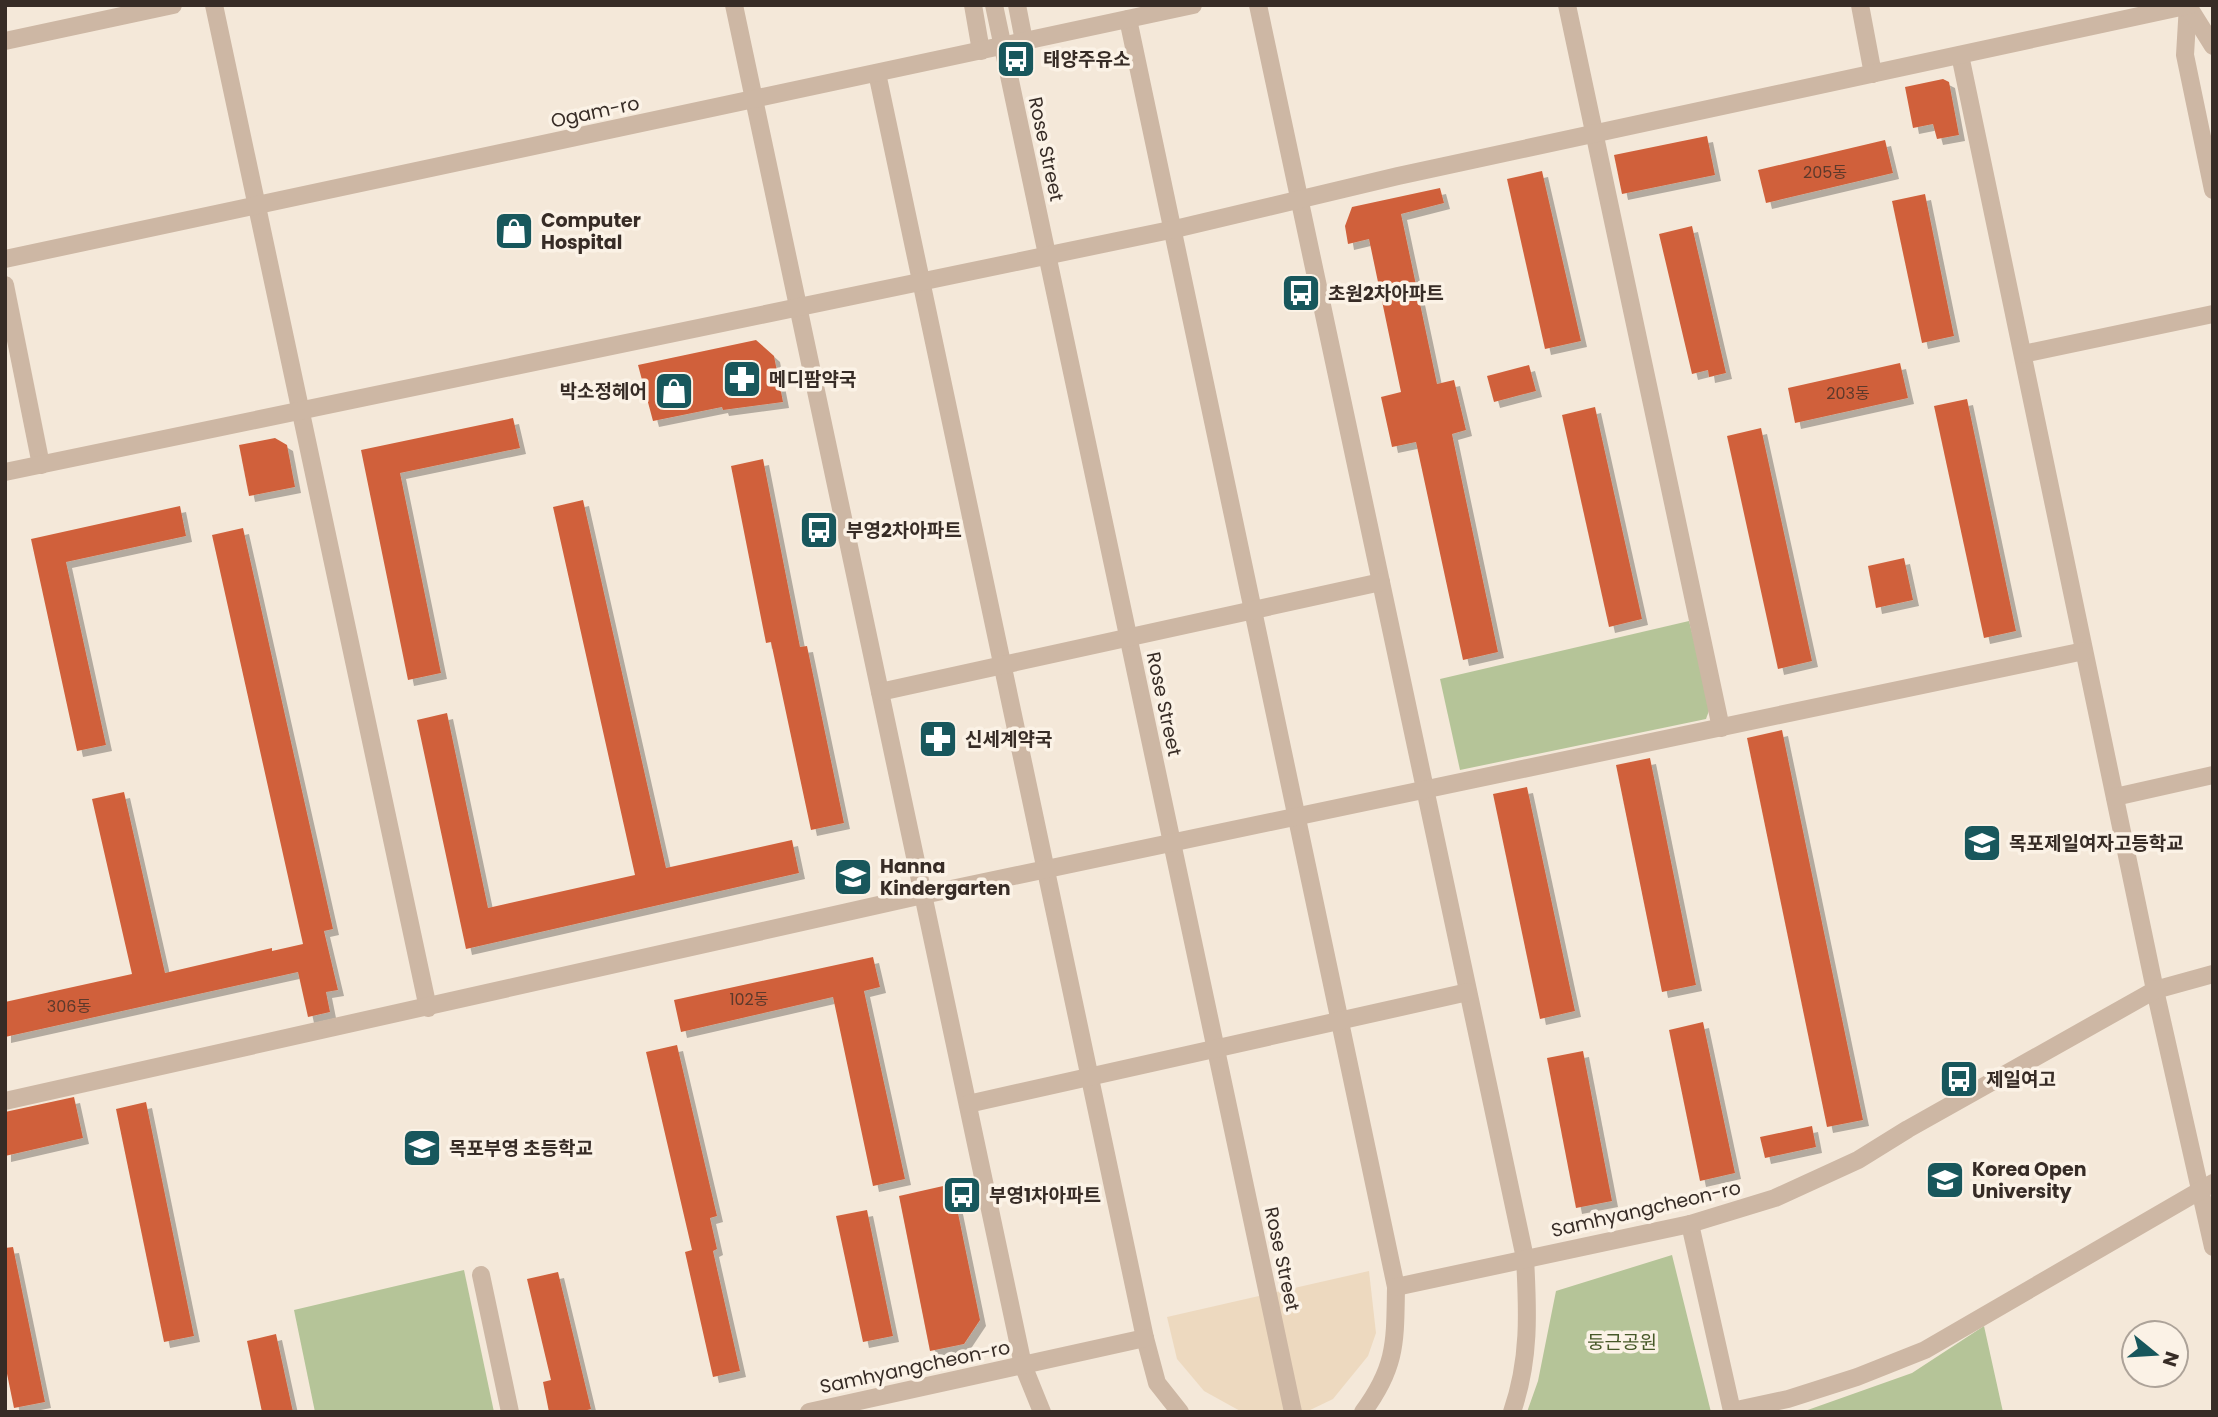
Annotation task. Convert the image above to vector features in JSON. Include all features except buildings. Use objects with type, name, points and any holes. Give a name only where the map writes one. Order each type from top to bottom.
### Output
[{"type":"street","points":[[5,41],[173,5]]},
{"type":"street","points":[[214,5],[428,1008]]},
{"type":"street","points":[[734,5],[1023,1365],[1145,1338]]},
{"type":"street","points":[[973,5],[981,51]]},
{"type":"street","name":"Rose Street","points":[[994,5],[1293,1412]]},
{"type":"street","points":[[1017,5],[1024,41]]},
{"type":"street","name":"Ogam-ro","points":[[5,259],[1193,5]]},
{"type":"street","points":[[1258,5],[1525,1258],[1529,1326],[1526,1358],[1512,1412]]},
{"type":"street","points":[[1567,5],[1721,728]]},
{"type":"street","points":[[1860,5],[1873,74]]},
{"type":"street","points":[[2189,5],[2213,46]]},
{"type":"street","points":[[5,472],[1175,229],[1299,199],[2189,5]]},
{"type":"street","points":[[2189,5],[2185,55],[2213,190]]},
{"type":"street","points":[[1128,19],[1175,229],[1396,1287],[1394,1356],[1376,1395],[1363,1412]]},
{"type":"street","points":[[1960,55],[2155,990],[2206,1185],[2213,1247]]},
{"type":"street","points":[[877,73],[1145,1338],[1157,1383],[1180,1412]]},
{"type":"street","points":[[5,285],[40,465]]},
{"type":"street","points":[[2022,354],[2213,314]]},
{"type":"street","points":[[880,692],[1381,582]]},
{"type":"street","points":[[5,1101],[923,895],[2084,651]]},
{"type":"street","points":[[2115,797],[2213,775]]},
{"type":"street","name":"Samhyangcheon-ro","points":[[1396,1287],[1690,1224],[1775,1198],[1858,1160],[2155,990],[2213,974]]},
{"type":"street","points":[[968,1104],[1468,992]]},
{"type":"street","points":[[1690,1224],[1731,1411],[1788,1399],[1857,1377],[1925,1350],[2206,1185]]},
{"type":"street","points":[[481,1275],[510,1412]]},
{"type":"street","name":"Samhyangcheon-ro","points":[[809,1412],[1023,1365],[1042,1412]]},
{"type":"green space","points":[[1689,621],[1711,705],[1706,719],[1460,770],[1440,679]]},
{"type":"green space","name":"둥근공원","points":[[1672,1255],[1711,1412],[1527,1412],[1538,1381],[1556,1291]]},
{"type":"green space","points":[[464,1270],[494,1412],[315,1412],[294,1310]]},
{"type":"green space","points":[[1984,1326],[2003,1412],[1802,1412],[1912,1373]]},
{"type":"shaded area","points":[[1369,1271],[1376,1333],[1368,1356],[1333,1399],[1306,1412],[1242,1412],[1204,1391],[1177,1359],[1167,1317]]},
{"type":"place","name":"태양주유소","points":[[1016,59]]},
{"type":"place","name":"Computer Hospital","points":[[514,231]]},
{"type":"place","name":"초원2차아파트","points":[[1301,293]]},
{"type":"place","name":"메디팜약국","points":[[742,379]]},
{"type":"place","name":"박소정헤어","points":[[674,391]]},
{"type":"place","name":"부영2차아파트","points":[[819,530]]},
{"type":"place","name":"신세계약국","points":[[938,739]]},
{"type":"place","name":"목포제일여자고등학교","points":[[1982,843]]},
{"type":"place","name":"Hanna Kindergarten","points":[[853,877]]},
{"type":"place","name":"제일여고","points":[[1959,1079]]},
{"type":"place","name":"목포부영 초등학교","points":[[422,1148]]},
{"type":"place","name":"Korea Open University","points":[[1945,1180]]},
{"type":"place","name":"부영1차아파트","points":[[962,1195]]}]
